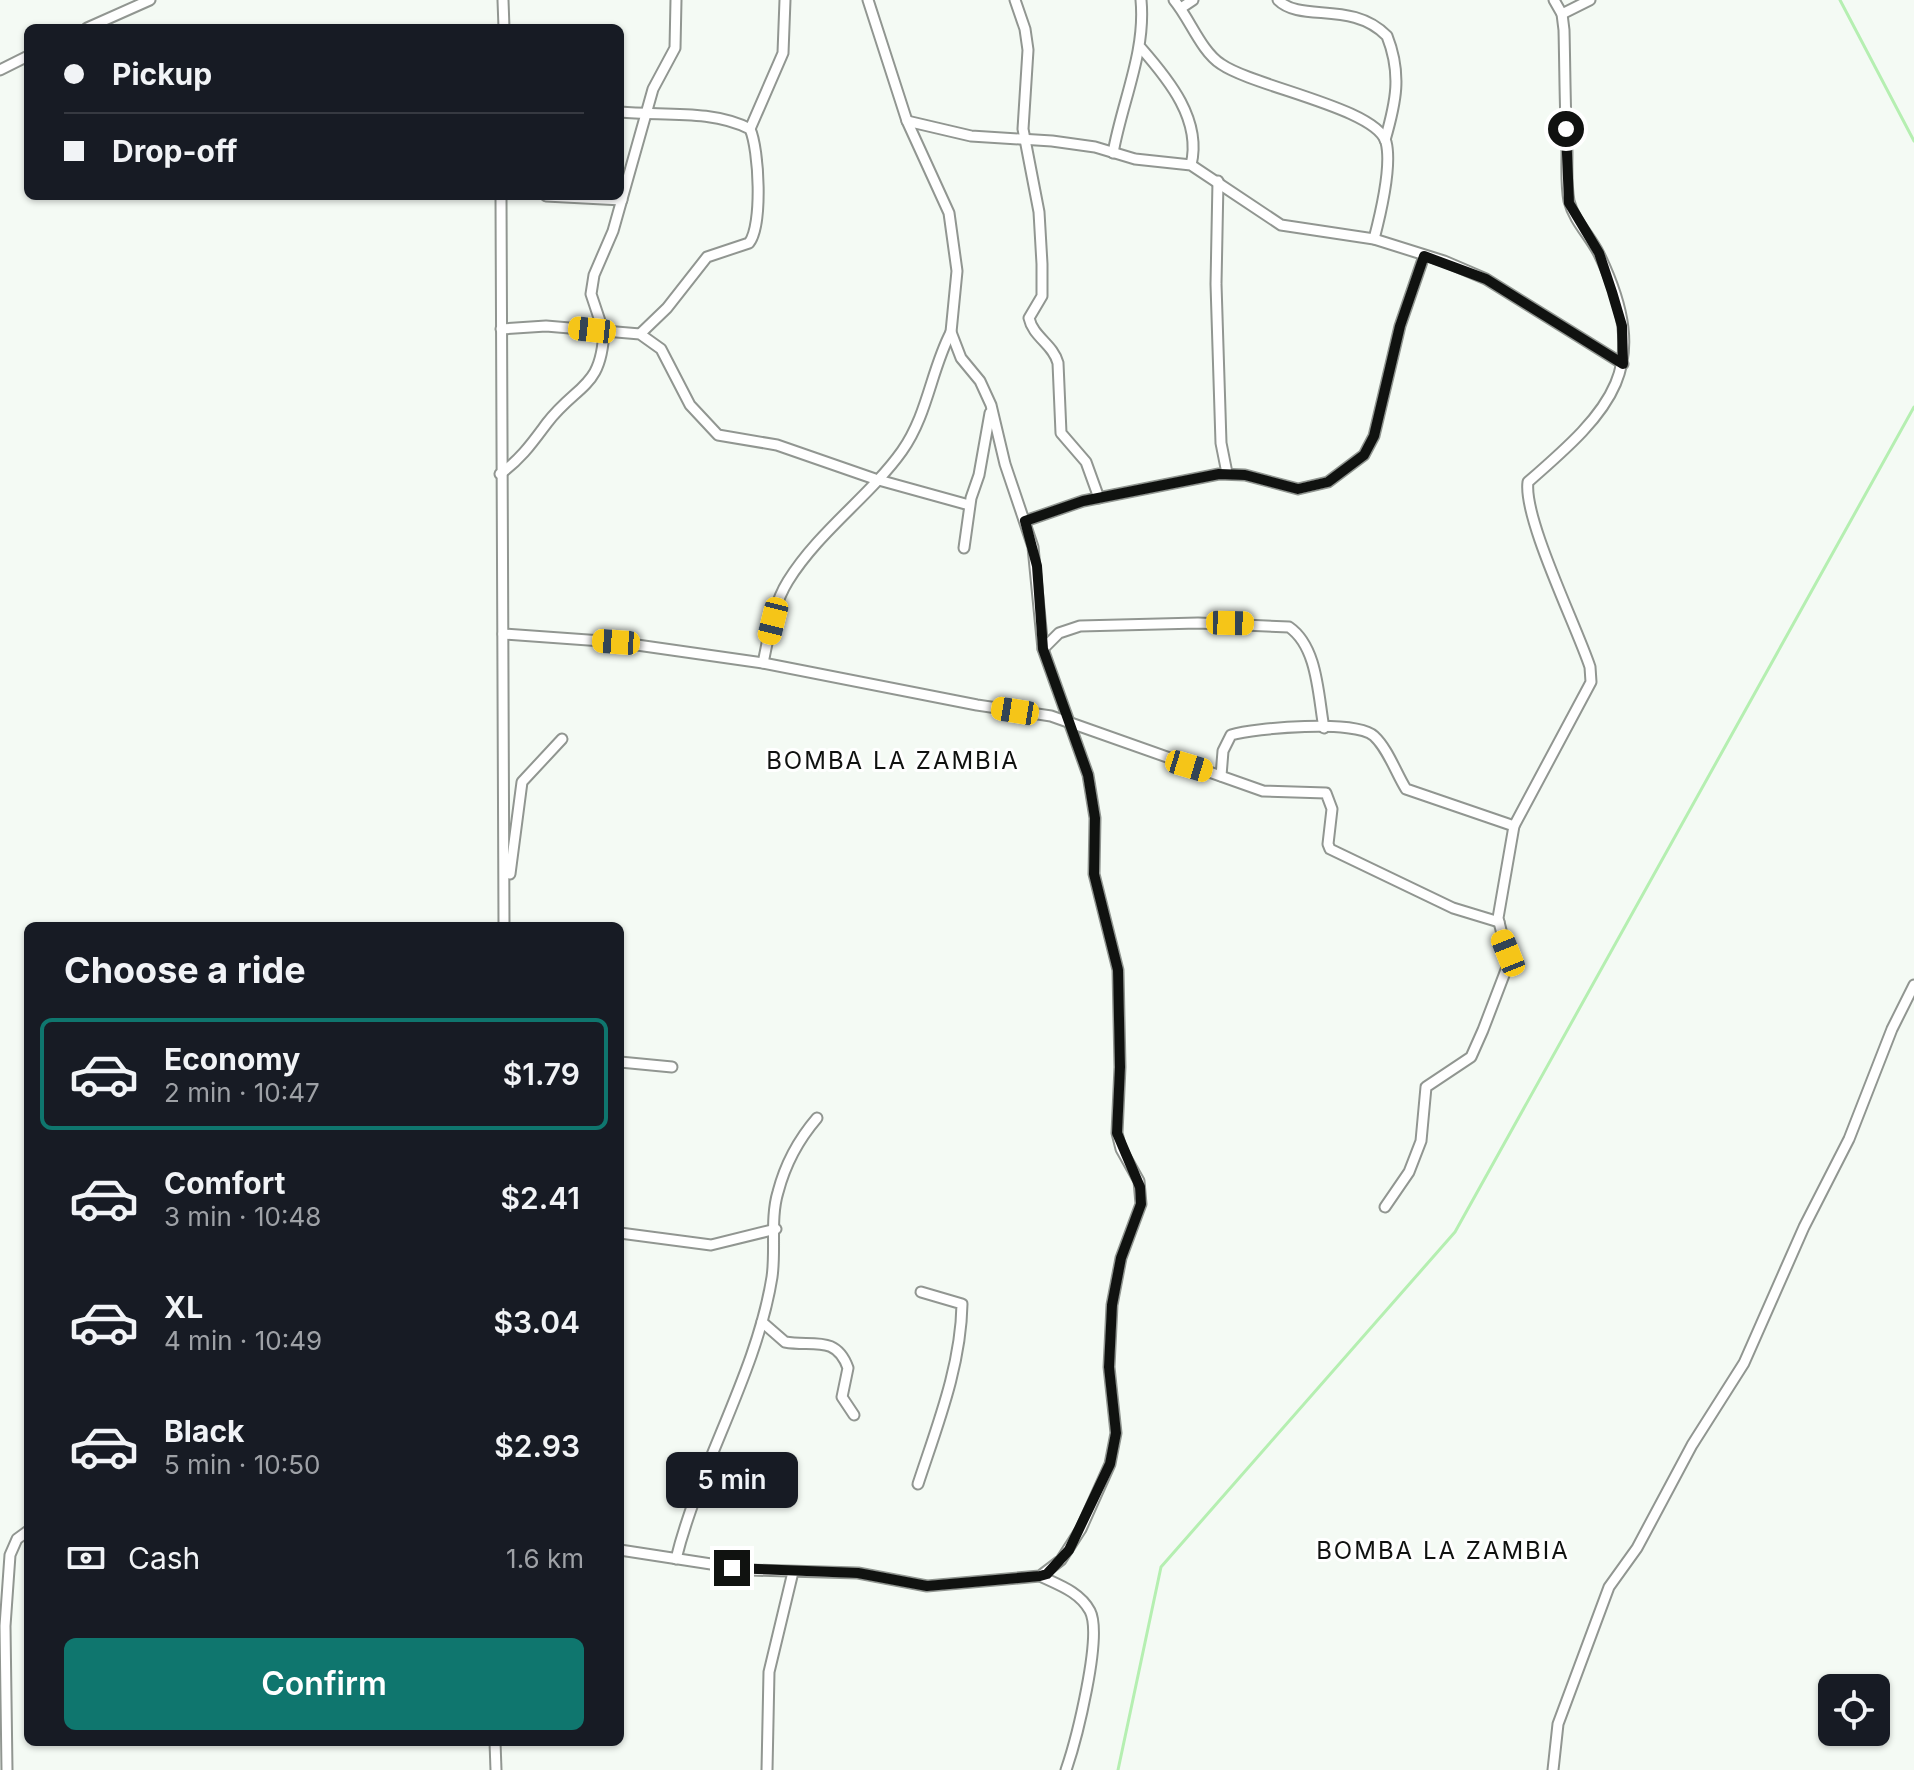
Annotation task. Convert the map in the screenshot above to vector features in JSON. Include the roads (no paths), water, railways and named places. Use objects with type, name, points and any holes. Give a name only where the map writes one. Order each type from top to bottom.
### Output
[{"type":"street","points":[[96,24],[150,0]]},
{"type":"street","points":[[503,0],[504,24]]},
{"type":"street","points":[[624,192],[644,115],[675,48],[676,0]]},
{"type":"street","points":[[640,334],[667,308],[707,257],[753,239],[759,210],[750,129],[783,53],[785,0]]},
{"type":"street","points":[[763,663],[779,600],[788,580],[834,522],[902,451],[923,412],[942,348],[951,332],[957,271],[949,213],[907,121],[868,0]]},
{"type":"street","points":[[1015,0],[1028,50],[1023,111],[1025,139],[1039,212],[1042,264],[1042,296],[1029,318],[1035,333],[1055,353],[1058,363],[1056,377],[1061,433],[1086,462],[1099,498]]},
{"type":"street","points":[[1113,153],[1120,115],[1141,48],[1141,0]]},
{"type":"street","points":[[1193,0],[1177,4],[1219,63],[1242,75],[1364,118],[1385,140]]},
{"type":"street","points":[[1278,0],[1297,11],[1335,11],[1355,16],[1387,36],[1398,72],[1397,100],[1385,140],[1382,196],[1374,239]]},
{"type":"street","points":[[1385,1207],[1409,1172],[1421,1141],[1426,1087],[1471,1057],[1483,1030],[1509,962],[1499,922],[1514,826],[1591,682],[1590,667],[1580,636],[1535,528],[1526,492],[1528,482],[1575,441],[1613,395],[1623,364],[1622,326],[1599,253],[1569,203],[1562,14],[1554,0]]},
{"type":"street","points":[[1562,14],[1590,0]]},
{"type":"street","points":[[1141,48],[1179,97],[1194,142],[1191,165]]},
{"type":"street","points":[[0,70],[24,58]]},
{"type":"street","points":[[624,112],[698,117],[750,129]]},
{"type":"street","points":[[907,121],[971,136],[1025,139],[1135,159],[1191,165],[1281,225],[1374,239],[1486,279],[1623,364]]},
{"type":"street","points":[[1218,181],[1216,284],[1221,443],[1227,473]]},
{"type":"street","points":[[501,200],[504,922]]},
{"type":"street","points":[[500,474],[521,459],[547,423],[593,378],[603,354],[604,330],[591,294],[594,275],[622,200]]},
{"type":"street","points":[[1025,521],[1099,498],[1227,473],[1245,475],[1285,488],[1313,488],[1328,482],[1364,455],[1374,436],[1400,326],[1424,256]]},
{"type":"street","points":[[501,329],[604,330],[640,334],[661,349],[690,405],[718,435],[777,445],[875,479],[969,505]]},
{"type":"street","points":[[624,1551],[793,1572],[858,1573],[927,1586],[1040,1576],[1047,1574],[1069,1550],[1110,1464],[1116,1433],[1109,1367],[1112,1305],[1121,1258],[1141,1204],[1139,1181],[1118,1141],[1118,970],[1094,874],[1095,818],[1088,775],[1043,649],[1037,566],[1005,464],[991,405],[980,381],[961,358],[951,332]]},
{"type":"street","points":[[964,548],[969,505],[991,405]]},
{"type":"street","points":[[1043,649],[1059,633],[1080,626],[1198,623],[1289,627],[1301,636],[1310,657],[1324,728]]},
{"type":"street","points":[[503,634],[616,642],[763,663],[977,705],[1051,716],[1263,791],[1326,793],[1332,809],[1330,849],[1453,908],[1499,922]]},
{"type":"street","points":[[1221,776],[1223,751],[1231,735],[1282,728],[1367,731],[1375,737],[1406,789],[1514,826]]},
{"type":"street","points":[[509,878],[522,782],[562,739]]},
{"type":"street","points":[[1553,1770],[1558,1724],[1609,1587],[1637,1548],[1692,1445],[1744,1363],[1804,1227],[1849,1139],[1892,1029],[1914,985]]},
{"type":"street","points":[[624,1062],[672,1067]]},
{"type":"street","points":[[676,1559],[686,1518],[709,1467],[762,1322],[772,1279],[777,1192],[797,1140],[817,1118]]},
{"type":"street","points":[[624,1234],[711,1245],[776,1229]]},
{"type":"street","points":[[918,1484],[954,1370],[962,1304],[921,1292]]},
{"type":"street","points":[[762,1322],[785,1342],[815,1341],[839,1352],[848,1368],[842,1397],[854,1415]]},
{"type":"street","points":[[7,1770],[5,1626],[10,1555],[17,1539],[24,1534]]},
{"type":"street","points":[[767,1770],[769,1672],[793,1572]]},
{"type":"street","points":[[1040,1576],[1081,1598],[1092,1613],[1095,1630],[1090,1679],[1066,1770]]},
{"type":"street","points":[[495,1746],[496,1770]]},
{"type":"waterway","points":[[1840,0],[1914,141]]},
{"type":"waterway","points":[[1118,1770],[1161,1567],[1455,1232],[1914,407]]},
{"type":"district","name":"BOMBA LA ZAMBIA","points":[[893,761]]},
{"type":"district","name":"BOMBA LA ZAMBIA","points":[[1443,1551]]}]
